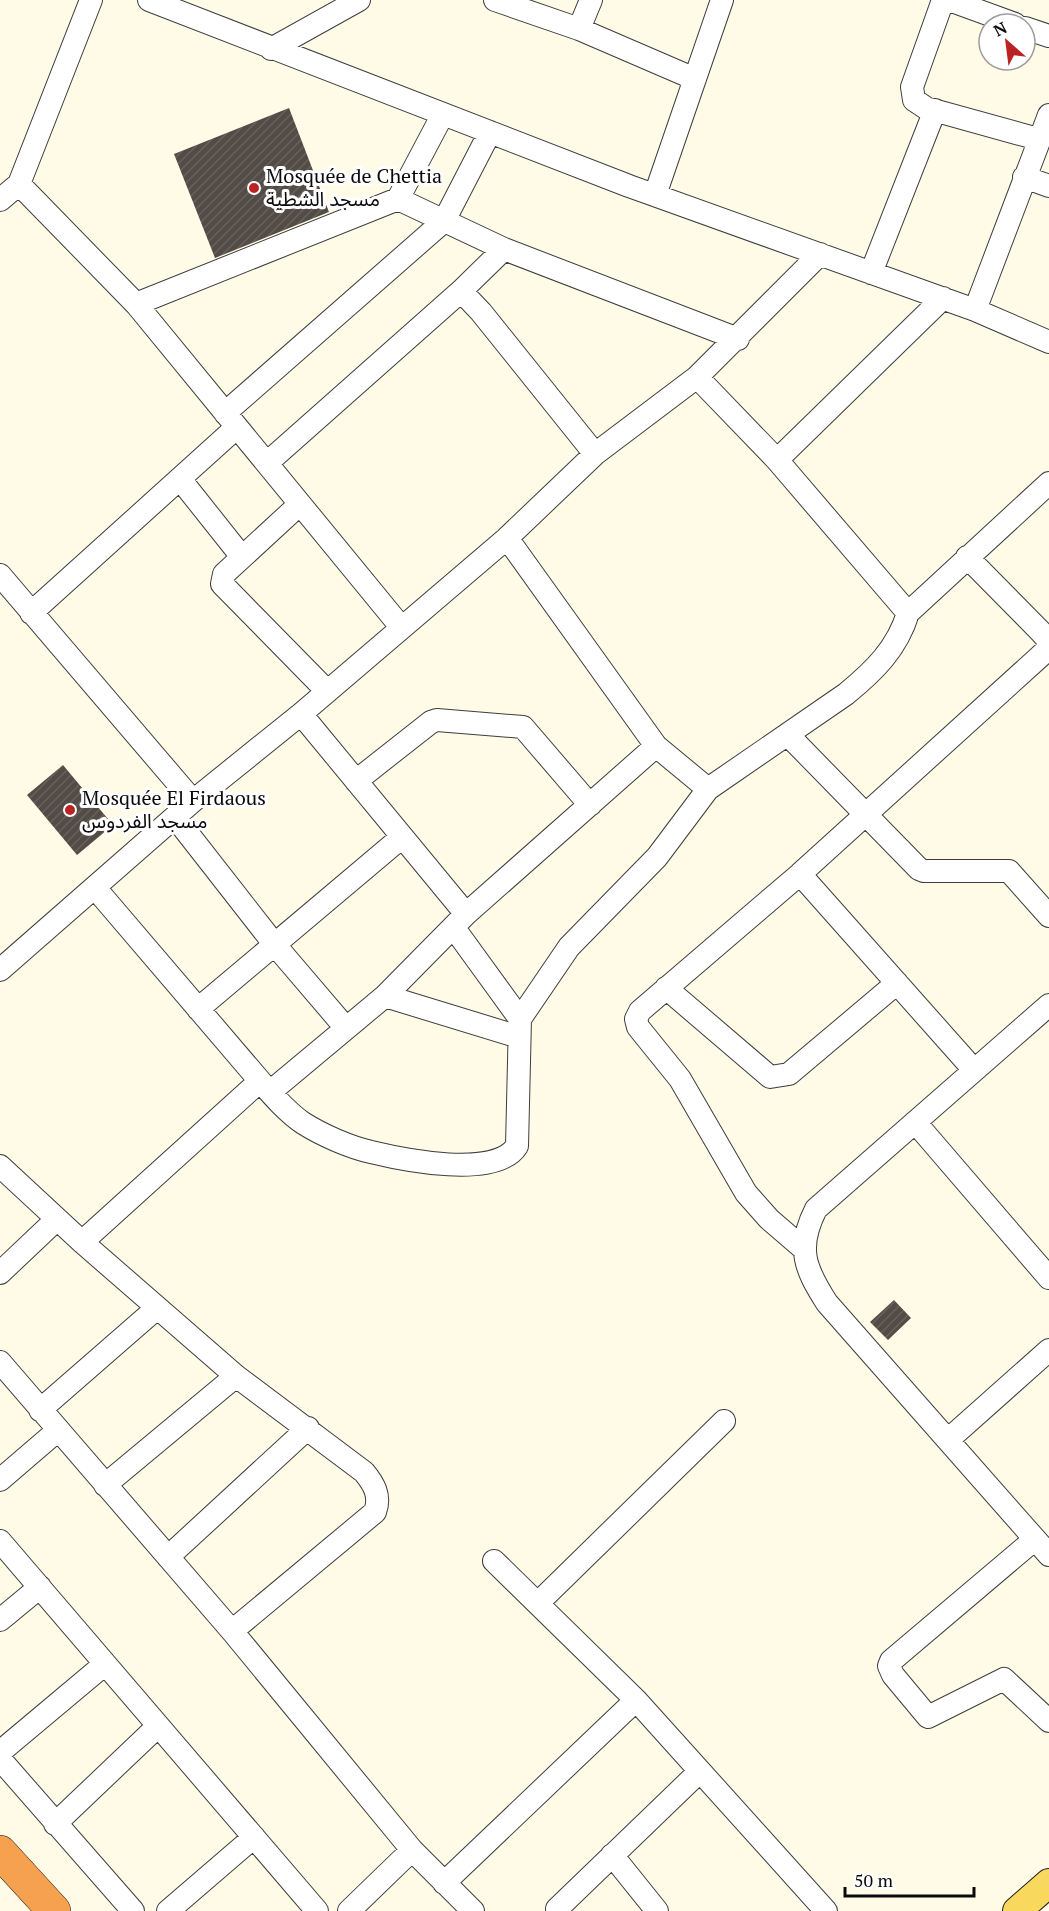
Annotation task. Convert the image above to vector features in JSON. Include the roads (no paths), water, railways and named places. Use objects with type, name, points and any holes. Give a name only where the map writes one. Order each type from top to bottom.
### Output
[{"type":"highway","points":[[0,1851],[54,1911]]},
{"type":"main road","points":[[1017,1911],[1049,1883]]},
{"type":"main road","points":[[1040,1911],[1049,1903]]},
{"type":"street","points":[[0,200],[19,184],[91,0]]},
{"type":"street","points":[[149,0],[655,195],[975,310],[1049,342]]},
{"type":"street","points":[[272,49],[359,0]]},
{"type":"street","points":[[495,0],[579,29],[695,79]]},
{"type":"street","points":[[579,29],[591,0]]},
{"type":"street","points":[[655,195],[722,0]]},
{"type":"street","points":[[943,0],[911,94],[920,105],[1038,139]]},
{"type":"street","points":[[949,0],[982,12]]},
{"type":"street","points":[[871,273],[935,110]]},
{"type":"street","points":[[136,304],[398,199],[443,114]]},
{"type":"street","points":[[975,310],[1049,115]]},
{"type":"street","points":[[31,613],[180,479],[231,420],[444,221],[490,132]]},
{"type":"street","points":[[1024,177],[1049,186]]},
{"type":"street","points":[[19,184],[136,304],[401,627]]},
{"type":"street","points":[[398,199],[504,249],[738,339]]},
{"type":"street","points":[[267,464],[461,291],[504,249]]},
{"type":"street","points":[[0,970],[96,889],[193,801],[301,714],[507,538],[595,454],[697,377],[738,339],[820,254]]},
{"type":"street","points":[[461,291],[481,312],[595,454]]},
{"type":"street","points":[[777,460],[943,298]]},
{"type":"street","points":[[697,377],[777,460],[908,614]]},
{"type":"street","points":[[180,479],[242,557]]},
{"type":"street","points":[[96,889],[265,1087],[303,1122],[371,1152],[437,1164],[492,1162],[512,1154],[517,1146],[520,1028],[568,947],[657,857],[708,789],[788,735],[867,677],[892,649],[902,633],[908,614],[1049,483]]},
{"type":"street","points":[[300,504],[224,574],[222,584],[327,691]]},
{"type":"street","points":[[507,538],[656,747],[708,789]]},
{"type":"street","points":[[805,1250],[769,1219],[746,1193],[681,1079],[638,1027],[636,1019],[640,1011],[866,816],[1047,650],[1048,640],[967,557]]},
{"type":"street","points":[[0,575],[193,801]]},
{"type":"street","points":[[301,714],[402,837],[460,921],[520,1028]]},
{"type":"street","points":[[356,781],[436,720],[523,727],[590,805]]},
{"type":"street","points":[[788,735],[919,869],[924,871],[1009,871],[1049,916]]},
{"type":"street","points":[[82,1242],[265,1087],[385,996],[460,921],[656,747]]},
{"type":"street","points":[[175,817],[275,945],[345,1028]]},
{"type":"street","points":[[198,1009],[402,837]]},
{"type":"street","points":[[800,874],[974,1070]]},
{"type":"street","points":[[666,988],[770,1077],[777,1078],[789,1074],[897,983]]},
{"type":"street","points":[[385,996],[520,1028]]},
{"type":"street","points":[[1049,1005],[816,1209],[807,1226],[804,1262],[827,1303],[1042,1547],[891,1661],[889,1666],[893,1675],[928,1717],[1004,1679],[1049,1721]]},
{"type":"street","points":[[915,1122],[1049,1278]]},
{"type":"street","points":[[0,1166],[82,1242],[236,1376],[364,1472],[377,1491],[379,1503],[375,1512],[360,1527],[232,1631]]},
{"type":"street","points":[[0,1273],[57,1219]]},
{"type":"street","points":[[40,1410],[157,1308]]},
{"type":"street","points":[[949,1439],[1049,1350]]},
{"type":"street","points":[[0,1362],[57,1431],[232,1631],[412,1850],[472,1911]]},
{"type":"street","points":[[105,1485],[236,1376]]},
{"type":"street","points":[[537,1603],[724,1421]]},
{"type":"street","points":[[168,1557],[308,1428]]},
{"type":"street","points":[[0,1480],[57,1431]]},
{"type":"street","points":[[0,1541],[317,1911]]},
{"type":"street","points":[[494,1561],[636,1700],[826,1911]]},
{"type":"street","points":[[0,1620],[39,1587]]},
{"type":"street","points":[[0,1752],[105,1664]]},
{"type":"street","points":[[444,1882],[636,1700]]},
{"type":"street","points":[[55,1824],[158,1726]]},
{"type":"street","points":[[0,1759],[133,1911]]},
{"type":"street","points":[[557,1908],[699,1772]]},
{"type":"street","points":[[168,1911],[254,1837]]},
{"type":"street","points":[[349,1911],[412,1850]]},
{"type":"street","points":[[612,1855],[657,1911]]},
{"type":"place","name":"Mosquée de Chettia مسجد الشطية","points":[[254,188]]},
{"type":"place","name":"Mosquée El Firdaous مسجد الفردوس","points":[[70,810]]}]
